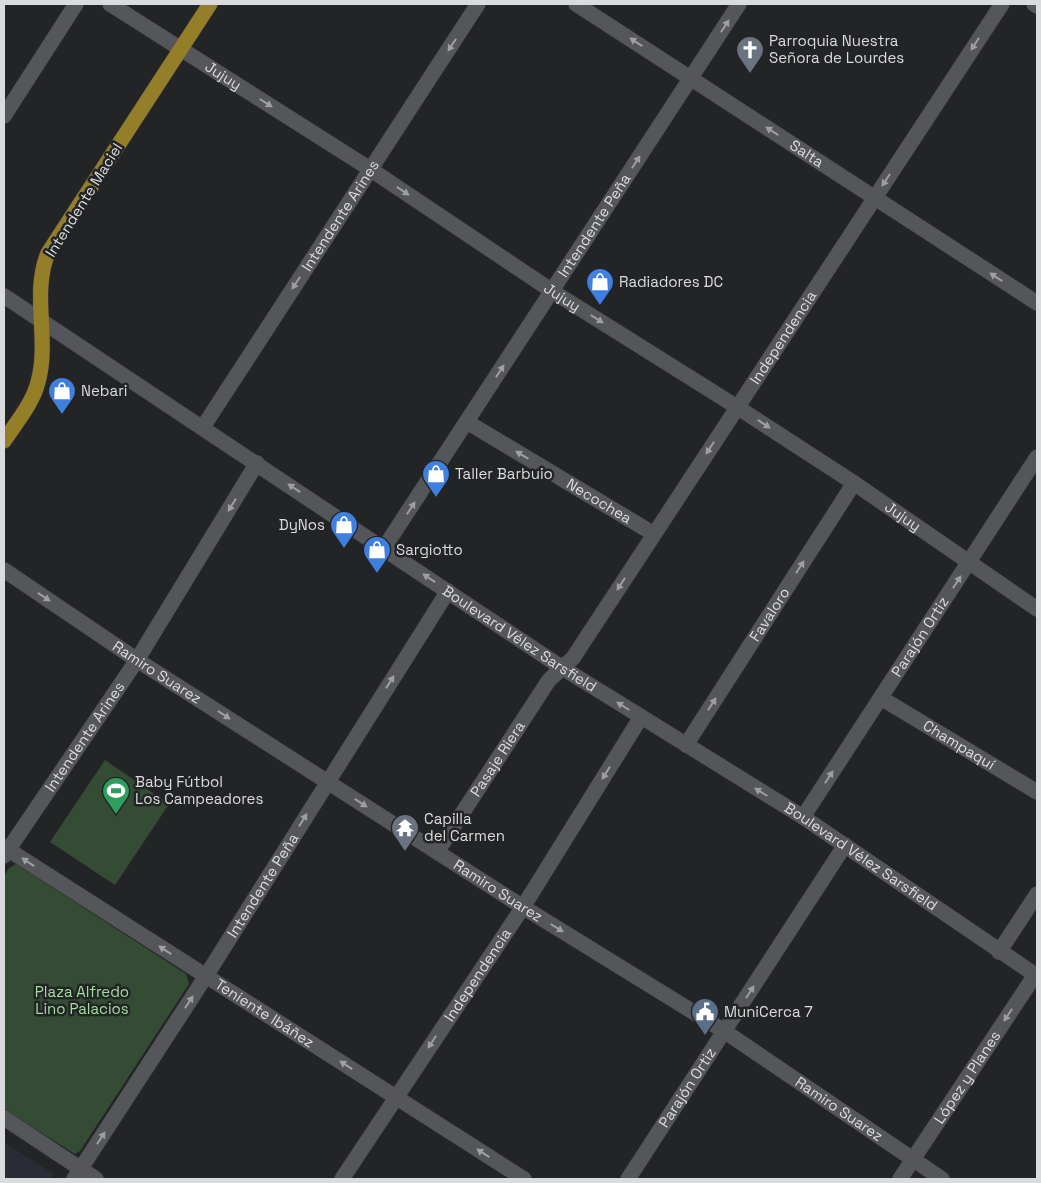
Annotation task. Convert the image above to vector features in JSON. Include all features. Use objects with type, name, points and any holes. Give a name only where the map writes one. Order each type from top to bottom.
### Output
[{"type":"main road","name":"Intendente Maciel","points":[[4,441],[38,384],[42,361],[41,274],[48,253],[210,4]]},
{"type":"street","points":[[4,116],[76,4]]},
{"type":"street","name":"Jujuy","points":[[110,4],[370,169],[552,291],[854,483],[1037,609]]},
{"type":"street","name":"Intendente Arines","points":[[202,426],[478,4]]},
{"type":"street","name":"Salta","points":[[576,4],[1037,303]]},
{"type":"street","name":"Intendente Peña","points":[[384,548],[739,4]]},
{"type":"street","name":"Independencia","points":[[561,667],[573,658],[1002,4]]},
{"type":"street","name":"Boulevard Vélez Sarsfield","points":[[4,296],[202,426],[561,667],[802,817],[999,952],[1036,975]]},
{"type":"street","name":"Necochea","points":[[467,422],[654,534]]},
{"type":"street","name":"Parajón Ortiz","points":[[802,817],[970,563],[1037,457]]},
{"type":"street","name":"Intendente Arines","points":[[5,851],[137,660],[257,463]]},
{"type":"street","name":"Favaloro","points":[[686,745],[854,483]]},
{"type":"street","name":"Ramiro Suarez","points":[[4,570],[137,660],[523,907],[724,1030],[942,1179]]},
{"type":"street","name":"Intendente Peña","points":[[77,1174],[206,976],[448,591]]},
{"type":"street","name":"Pasaje Riera","points":[[437,852],[549,680],[561,667]]},
{"type":"street","name":"Champaquí","points":[[881,698],[1037,792]]},
{"type":"street","name":"Independencia","points":[[342,1179],[523,907],[641,717]]},
{"type":"street","name":"Parajón Ortiz","points":[[628,1179],[845,845]]},
{"type":"street","name":"Teniente Ibáñez","points":[[5,851],[206,976],[524,1179]]},
{"type":"street","points":[[999,952],[1037,894]]},
{"type":"street","name":"López y Planes","points":[[900,1179],[1036,975]]},
{"type":"street","points":[[4,1118],[77,1174],[96,1179]]},
{"type":"shaded area","points":[[4,1142],[54,1174],[50,1179],[4,1179]]},
{"type":"green space","points":[[105,760],[169,804],[115,885],[50,842]]},
{"type":"green space","name":"Plaza Alfredo Lino Palacios","points":[[16,864],[186,974],[189,984],[80,1151],[75,1154],[4,1109],[4,876],[9,868]]},
{"type":"place","name":"Parroquia Nuestra Señora de Lourdes","points":[[750,74]]},
{"type":"place","name":"Radiadores DC","points":[[600,306]]},
{"type":"place","name":"Nebari","points":[[62,415]]},
{"type":"place","name":"Taller Barbuio","points":[[436,498]]},
{"type":"place","name":"DyNos","points":[[344,549]]},
{"type":"place","name":"Sargiotto","points":[[377,574]]},
{"type":"place","name":"Baby Fútbol Los Campeadores","points":[[116,815]]},
{"type":"place","name":"Capilla del Carmen","points":[[405,852]]},
{"type":"place","name":"MuniCerca 7","points":[[705,1036]]}]
